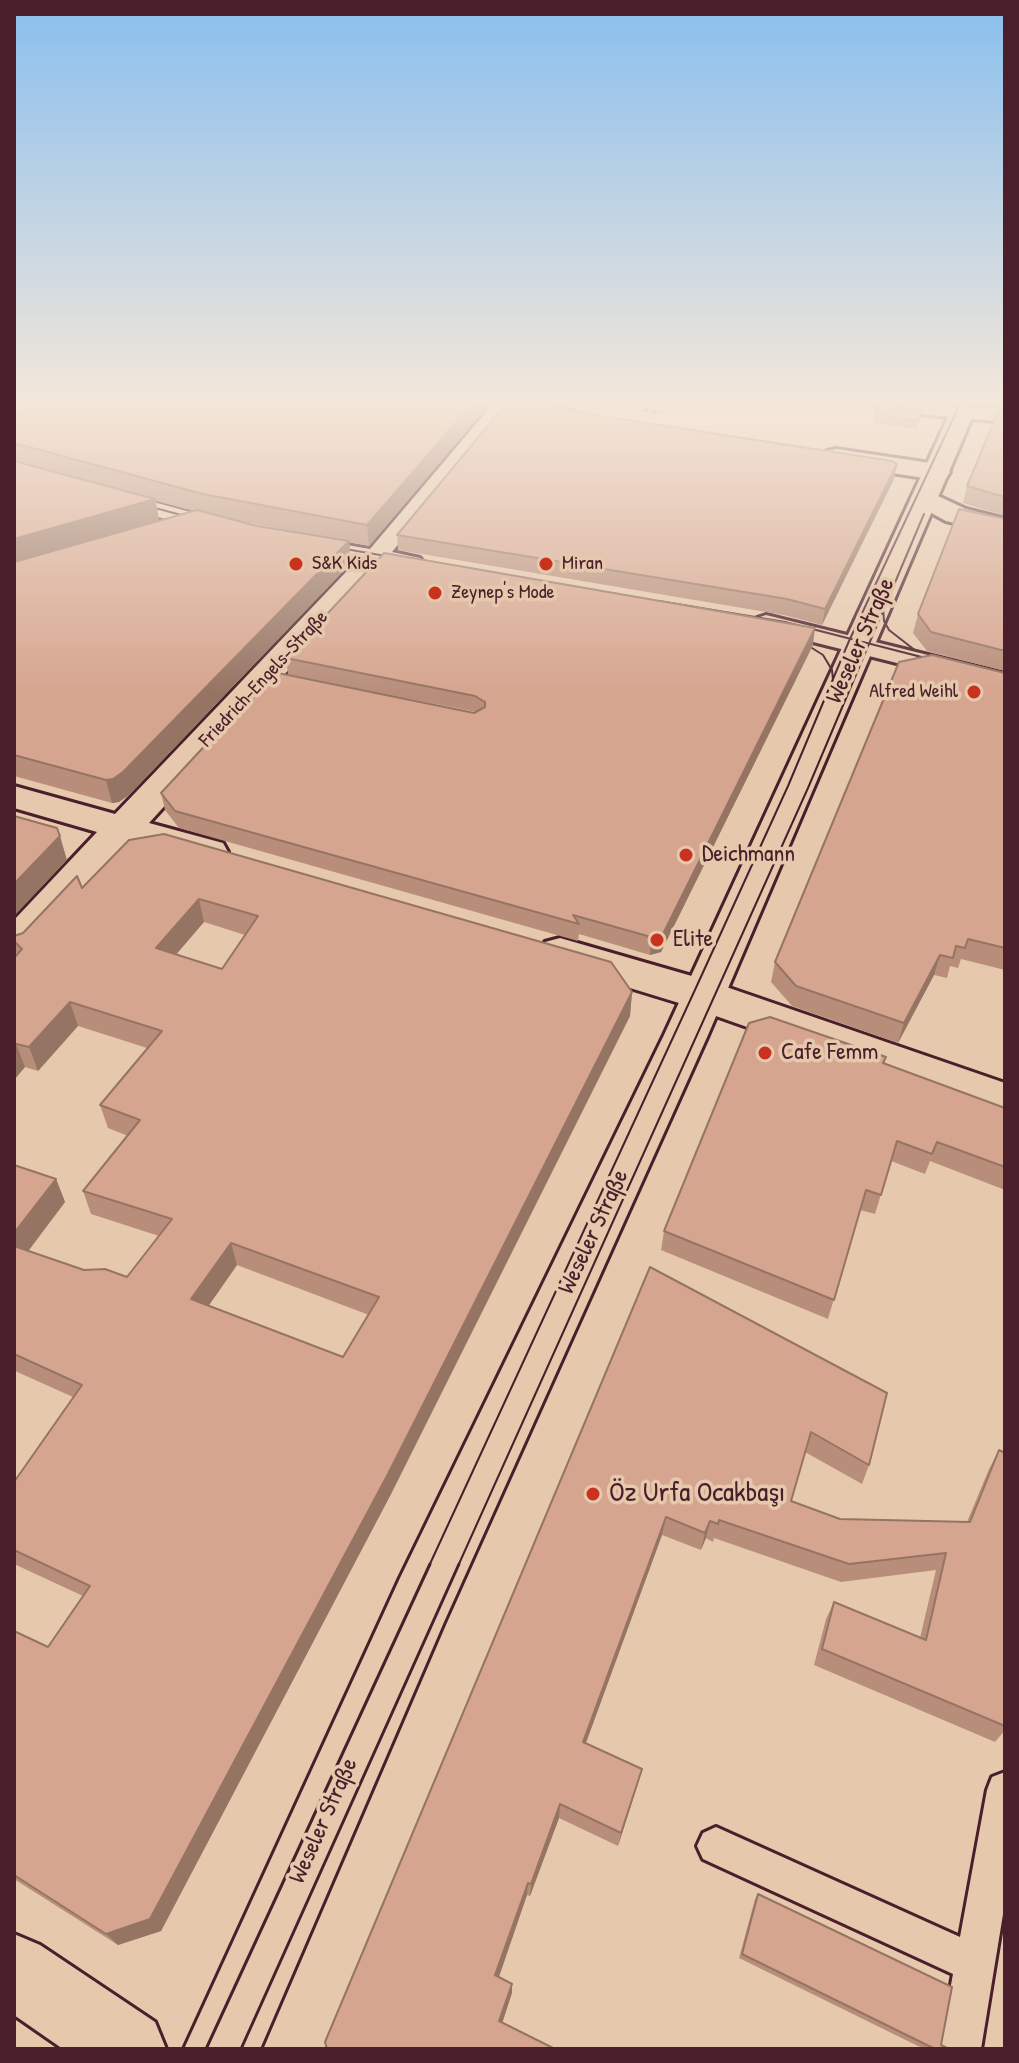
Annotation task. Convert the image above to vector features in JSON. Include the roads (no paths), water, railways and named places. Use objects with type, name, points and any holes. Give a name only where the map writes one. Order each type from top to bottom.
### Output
[{"type":"street","points":[[120,500],[246,534]]},
{"type":"street","name":"Friedrich-Engels-Straße","points":[[14,945],[272,679],[423,500]]},
{"type":"street","name":"Weseler Straße","points":[[222,2049],[422,1600],[702,995],[924,500]]},
{"type":"street","points":[[929,500],[956,515],[1005,527]]},
{"type":"street","points":[[150,534],[193,521]]},
{"type":"street","points":[[272,539],[439,568]]},
{"type":"street","points":[[740,619],[859,644],[1005,682]]},
{"type":"street","points":[[14,797],[246,863]]},
{"type":"street","points":[[531,944],[702,995],[1005,1101]]},
{"type":"street","points":[[14,1971],[128,2049]]},
{"type":"lane","points":[[960,2049],[1005,1790]]},
{"type":"lane","points":[[716,1846],[975,1964]]},
{"type":"tram line","points":[[850,639],[915,500]]},
{"type":"tram line","points":[[137,503],[203,521]]},
{"type":"tram line","points":[[883,610],[924,514]]},
{"type":"tram line","points":[[328,546],[403,559]]},
{"type":"tram line","points":[[545,582],[616,594]]},
{"type":"tram line","points":[[659,601],[785,622],[850,639]]},
{"type":"tram line","points":[[869,644],[883,610]]},
{"type":"tram line","points":[[883,610],[889,630],[916,651]]},
{"type":"tram line","points":[[793,636],[823,655],[832,670],[833,679]]},
{"type":"tram line","points":[[833,679],[850,639]]},
{"type":"tram line","points":[[850,639],[869,644]]},
{"type":"tram line","points":[[458,1566],[808,788],[869,644]]},
{"type":"tram line","points":[[869,644],[941,662]]},
{"type":"tram line","points":[[429,1566],[788,786],[833,679]]},
{"type":"tram line","points":[[206,2049],[430,1564]]},
{"type":"tram line","points":[[241,2049],[459,1564]]},
{"type":"place","name":"S&K Kids","points":[[296,564]]},
{"type":"place","name":"Miran","points":[[546,564]]},
{"type":"place","name":"Zeynep's Mode","points":[[435,593]]},
{"type":"place","name":"Alfred Weihl","points":[[974,692]]},
{"type":"place","name":"Deichmann","points":[[686,855]]},
{"type":"place","name":"Elite","points":[[657,940]]},
{"type":"place","name":"Cafe Femm","points":[[765,1053]]},
{"type":"place","name":"Öz Urfa Ocakbaşı","points":[[593,1494]]}]
